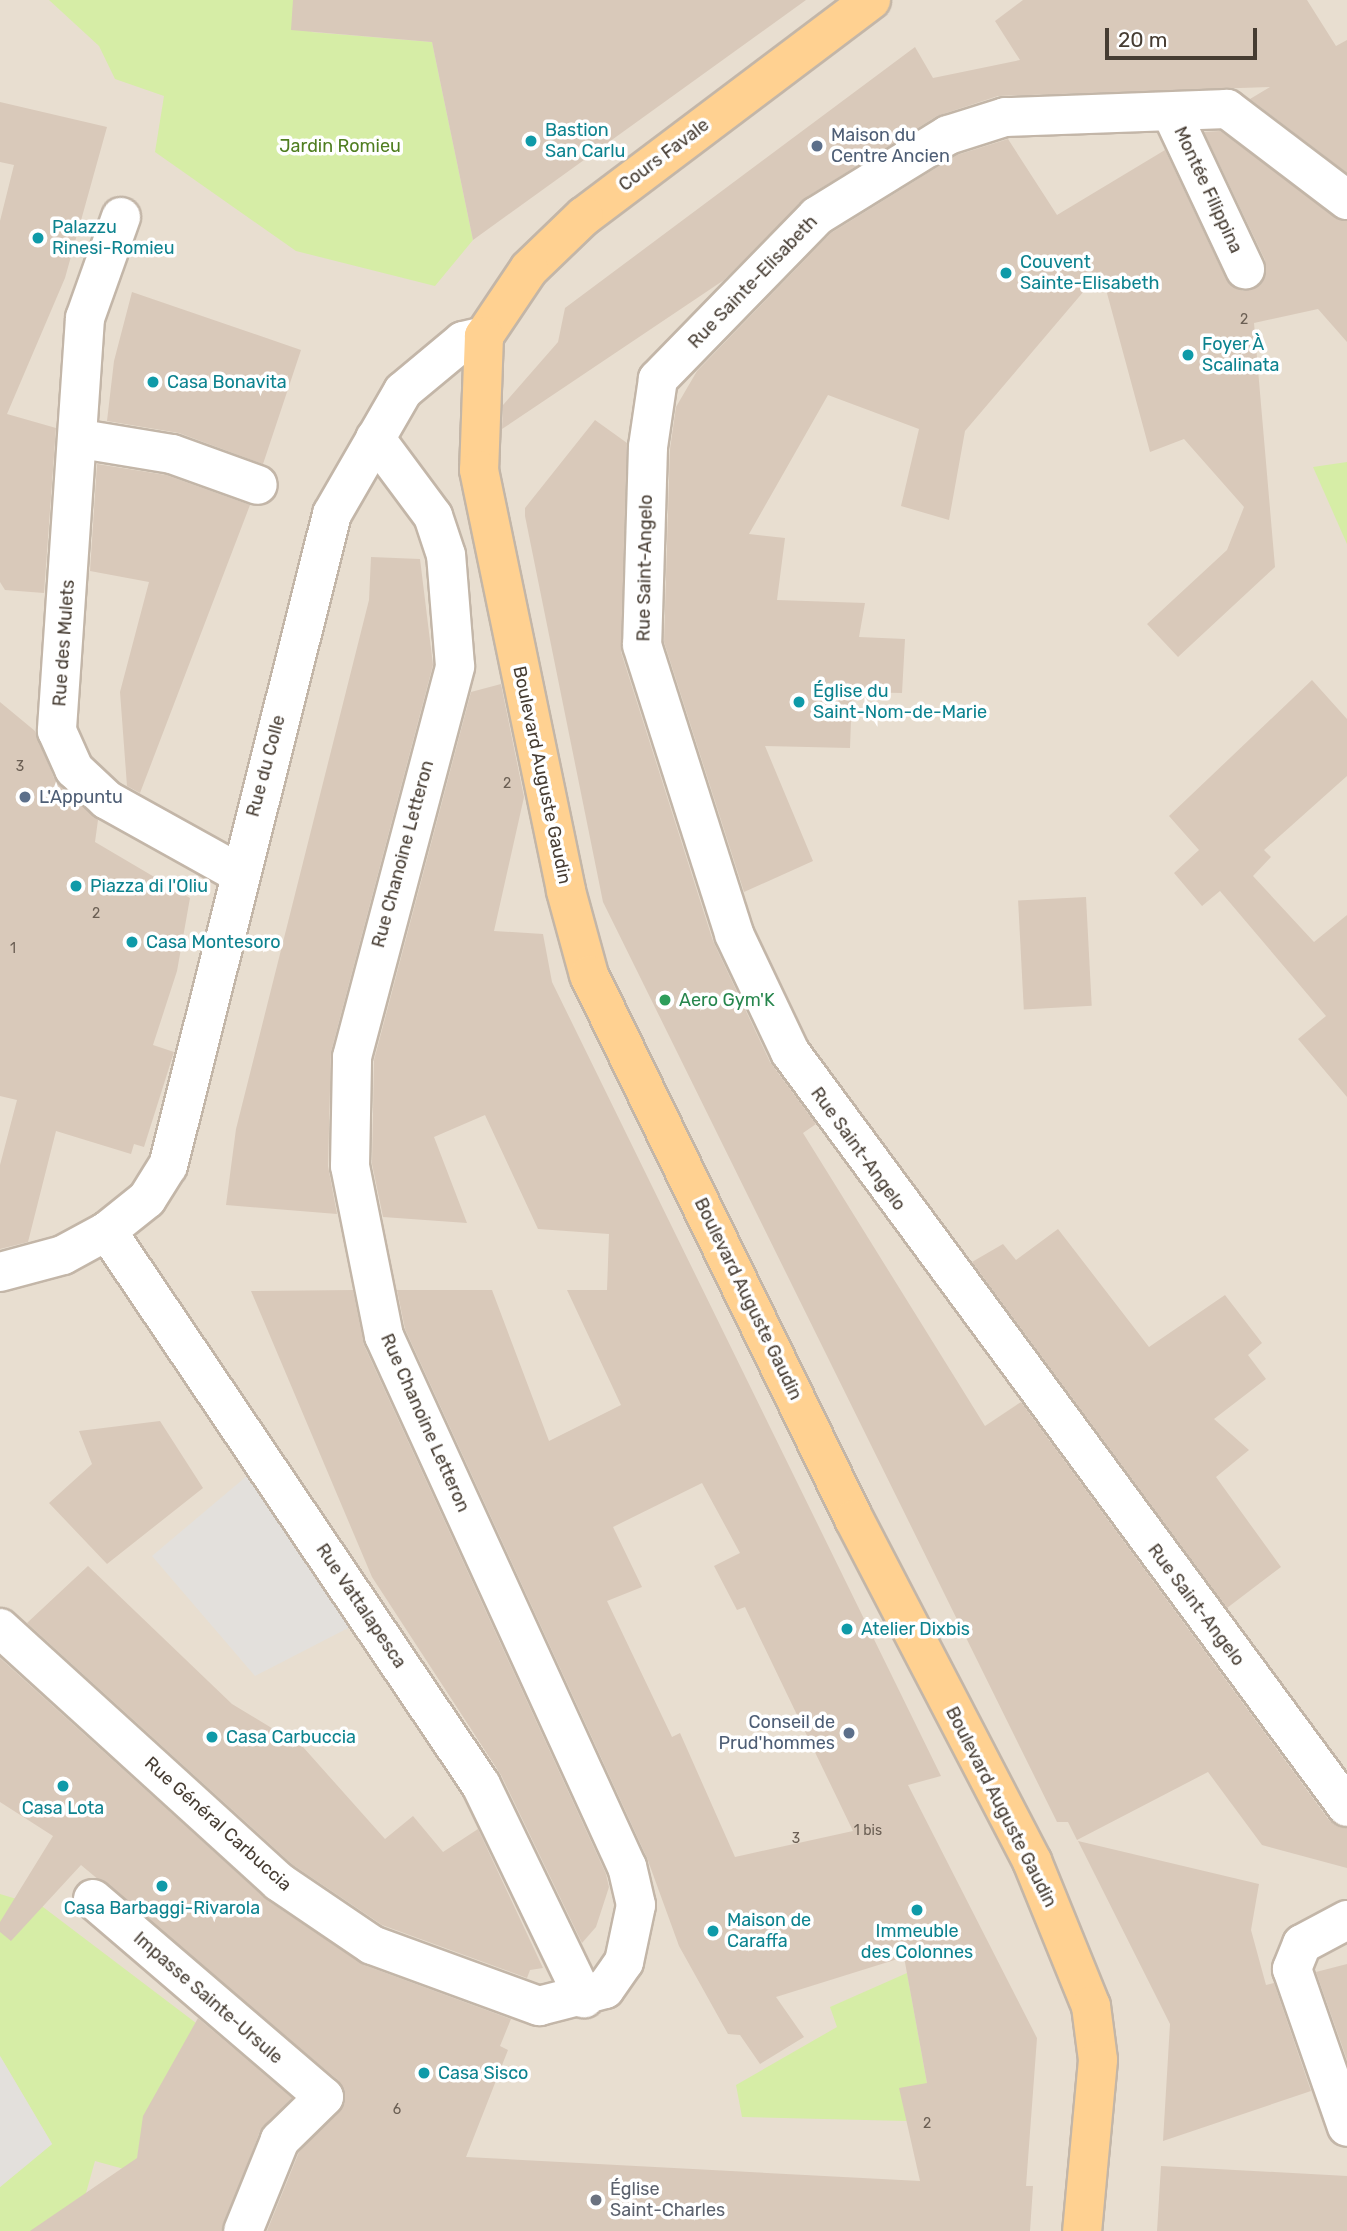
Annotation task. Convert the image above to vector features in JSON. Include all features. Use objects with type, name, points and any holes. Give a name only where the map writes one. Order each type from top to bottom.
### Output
[{"type":"main road","name":"Cours Favale","points":[[484,336],[529,269],[584,216],[871,0]]},
{"type":"main road","name":"Boulevard Auguste Gaudin","points":[[484,336],[480,470],[560,866],[589,975],[1064,1930],[1091,2006],[1098,2060],[1082,2231]]},
{"type":"street","name":"Rue Sainte-Elisabeth","points":[[658,379],[817,216],[948,135],[1006,117],[1227,109],[1347,200]]},
{"type":"street","name":"Montée Filippina","points":[[1171,112],[1245,269]]},
{"type":"street","name":"Rue des Mulets","points":[[121,218],[85,318],[81,439],[57,731],[74,769],[121,809],[238,873]]},
{"type":"street","name":"Rue du Colle","points":[[0,1272],[63,1255],[107,1231],[147,1199],[168,1166],[238,873],[332,514],[375,438],[412,382],[464,341],[484,336]]},
{"type":"street","name":"Rue Saint-Angelo","points":[[658,379],[648,447],[642,646],[734,934],[790,1052],[1347,1807]]},
{"type":"street","name":"Rue Chanoine Letteron","points":[[375,438],[433,516],[446,555],[455,666],[352,1057],[350,1166],[384,1336],[627,1867],[636,1906],[632,1942],[605,1989],[584,1998]]},
{"type":"street","points":[[81,439],[172,454],[258,485]]},
{"type":"street","name":"Rue Vattalapesca","points":[[107,1231],[481,1785],[584,1998]]},
{"type":"street","name":"Rue Général Carbuccia","points":[[0,1628],[279,1881],[372,1945],[539,2006],[584,1998]]},
{"type":"street","name":"Impasse Sainte-Ursule","points":[[93,1899],[324,2097],[280,2140],[244,2225]]},
{"type":"street","points":[[1347,1920],[1302,1944],[1292,1969],[1347,2127]]},
{"type":"shaded area","points":[[0,0],[1347,0],[1347,2231],[0,2231]]},
{"type":"shaded area","points":[[248,1475],[352,1626],[255,1676],[152,1556]]},
{"type":"shaded area","points":[[0,2056],[52,2144],[0,2187]]},
{"type":"green space","name":"Jardin Romieu","points":[[49,0],[327,0],[311,32],[432,42],[473,240],[435,286],[296,251],[155,152],[164,96],[115,79],[99,46]]},
{"type":"green space","points":[[1347,462],[1347,544],[1313,467]]},
{"type":"green space","points":[[0,1894],[43,1907],[196,2023],[144,2116],[135,2172],[95,2161],[86,2193],[60,2231],[0,2231],[0,2187],[52,2144],[0,2056]]},
{"type":"green space","points":[[907,1973],[927,2083],[907,2121],[742,2117],[736,2085],[837,2027],[830,2007]]},
{"type":"building","name":"Bastion San Carlu","points":[[293,0],[806,0],[473,240],[432,42],[291,30]]},
{"type":"building","points":[[1023,0],[1307,0],[1336,46],[1347,40],[1347,173],[1250,99],[1270,87],[998,96],[937,116],[805,198],[724,280],[502,429],[503,405],[558,342],[565,308],[915,47],[933,78],[1020,60],[995,21]]},
{"type":"building","name":"Palazzu Rinesi-Romieu","points":[[0,102],[107,127],[65,278],[7,414],[56,428],[44,593],[5,590],[0,582],[0,221],[14,165],[0,162]]},
{"type":"building","points":[[1220,131],[1347,221],[1347,342],[1318,309],[1254,323],[1275,567],[1178,657],[1147,624],[1227,550],[1244,507],[1184,439],[1150,452],[1101,271],[965,431],[949,520],[901,506],[919,429],[828,395],[749,534],[785,538],[777,600],[865,603],[859,637],[905,639],[902,693],[852,692],[850,748],[765,746],[813,861],[744,892],[664,642],[670,449],[676,407],[697,371],[831,233],[957,155],[1008,139],[1057,215],[1165,150],[1226,279],[1243,291],[1254,289],[1263,281],[1265,260],[1204,132]]},
{"type":"building","name":"Casa Bonavita","points":[[132,292],[301,350],[263,464],[179,433],[107,421],[114,361]]},
{"type":"building","points":[[595,420],[627,443],[621,652],[713,941],[770,1062],[816,1124],[803,1133],[985,1426],[1021,1402],[1329,1820],[1347,1828],[1347,1868],[1262,1845],[1208,1772],[1077,1840],[1068,1822],[1057,1822],[603,902],[525,516],[525,508]]},
{"type":"building","points":[[97,464],[166,475],[250,505],[140,793],[127,786],[120,692],[149,582],[90,571]]},
{"type":"building","points":[[371,557],[420,559],[433,665],[331,1052],[328,1166],[337,1214],[226,1205],[236,1129],[369,600]]},
{"type":"building","points":[[1312,680],[1347,719],[1347,776],[1264,850],[1271,857],[1253,876],[1314,942],[1347,915],[1347,1097],[1298,1039],[1326,1016],[1220,891],[1202,906],[1174,873],[1199,850],[1169,816]]},
{"type":"building","points":[[501,684],[524,797],[494,931],[543,934],[552,982],[941,1776],[908,1785],[1037,2038],[1026,2186],[1033,2186],[1030,2231],[267,2231],[299,2152],[345,2103],[339,2081],[81,1865],[11,1941],[0,1932],[0,1922],[53,1836],[0,1802],[0,1658],[267,1900],[364,1965],[511,2019],[500,2046],[508,2050],[466,2157],[920,2181],[899,2088],[927,2083],[904,1957],[776,1997],[804,2037],[760,2064],[740,2035],[728,2034],[679,1946],[647,1858],[405,1329],[397,1290],[492,1290],[549,1441],[621,1405],[567,1290],[607,1290],[609,1234],[538,1229],[485,1115],[434,1137],[467,1223],[383,1217],[372,1164],[374,1060],[471,692]],"holes":[[[702,1483],[740,1553],[714,1566],[737,1610],[745,1607],[853,1831],[735,1857],[680,1733],[672,1737],[607,1601],[642,1587],[613,1527]]]},
{"type":"building","points":[[0,702],[35,731],[54,778],[98,820],[95,842],[190,898],[177,971],[153,1045],[174,1052],[144,1147],[134,1144],[131,1154],[56,1131],[28,1242],[0,1249],[0,1165],[17,1100],[0,1096]]},
{"type":"building","points":[[1086,897],[1092,1006],[1024,1009],[1018,901]]},
{"type":"building","points":[[1058,1229],[1149,1347],[1225,1295],[1262,1343],[1248,1355],[1266,1379],[1214,1419],[1249,1450],[1216,1477],[1281,1567],[1227,1608],[972,1262],[1003,1244],[1016,1260]]},
{"type":"building","points":[[353,1290],[364,1345],[606,1874],[609,1887],[596,1927],[582,1943],[501,1775],[372,1577],[251,1291]]},
{"type":"building","points":[[160,1421],[203,1488],[107,1564],[49,1503],[92,1464],[79,1431]]},
{"type":"building","points":[[88,1566],[232,1704],[303,1747],[385,1839],[413,1816],[443,1852],[478,1829],[543,1968],[530,1970],[527,1978],[382,1925],[293,1865],[27,1623]]},
{"type":"building","points":[[1078,1841],[1259,1884],[1251,1930],[1266,1985],[1274,1983],[1311,2091],[1163,2141],[1170,2024]]},
{"type":"building","points":[[1347,1964],[1347,2060],[1316,1972]]},
{"type":"building","points":[[198,2018],[292,2098],[260,2131],[222,2231],[30,2231],[137,2158],[143,2116]]},
{"type":"building","points":[[1161,2166],[1347,2176],[1347,2231],[1157,2231]]},
{"type":"place","name":"Bastion San Carlu","points":[[531,141]]},
{"type":"place","name":"Maison du Centre Ancien","points":[[817,146]]},
{"type":"place","name":"Palazzu Rinesi-Romieu","points":[[38,238]]},
{"type":"place","name":"Couvent Sainte-Elisabeth","points":[[1006,273]]},
{"type":"place","name":"Foyer À Scalinata","points":[[1188,355]]},
{"type":"place","name":"Casa Bonavita","points":[[153,382]]},
{"type":"place","name":"Église du Saint-Nom-de-Marie","points":[[799,702]]},
{"type":"place","name":"L'Appuntu","points":[[25,797]]},
{"type":"place","name":"Piazza di l'Oliu","points":[[76,886]]},
{"type":"place","name":"Casa Montesoro","points":[[132,942]]},
{"type":"place","name":"Aero Gym'K","points":[[665,1000]]},
{"type":"place","name":"Atelier Dixbis","points":[[847,1629]]},
{"type":"place","name":"Conseil de Prud'hommes","points":[[849,1733]]},
{"type":"place","name":"Casa Carbuccia","points":[[212,1737]]},
{"type":"place","name":"Casa Lota","points":[[63,1786]]},
{"type":"place","name":"Casa Barbaggi-Rivarola","points":[[162,1886]]},
{"type":"place","name":"Immeuble des Colonnes","points":[[917,1910]]},
{"type":"place","name":"Maison de Caraffa","points":[[713,1931]]},
{"type":"place","name":"Casa Sisco","points":[[424,2073]]},
{"type":"place","name":"Église Saint-Charles","points":[[596,2200]]}]
